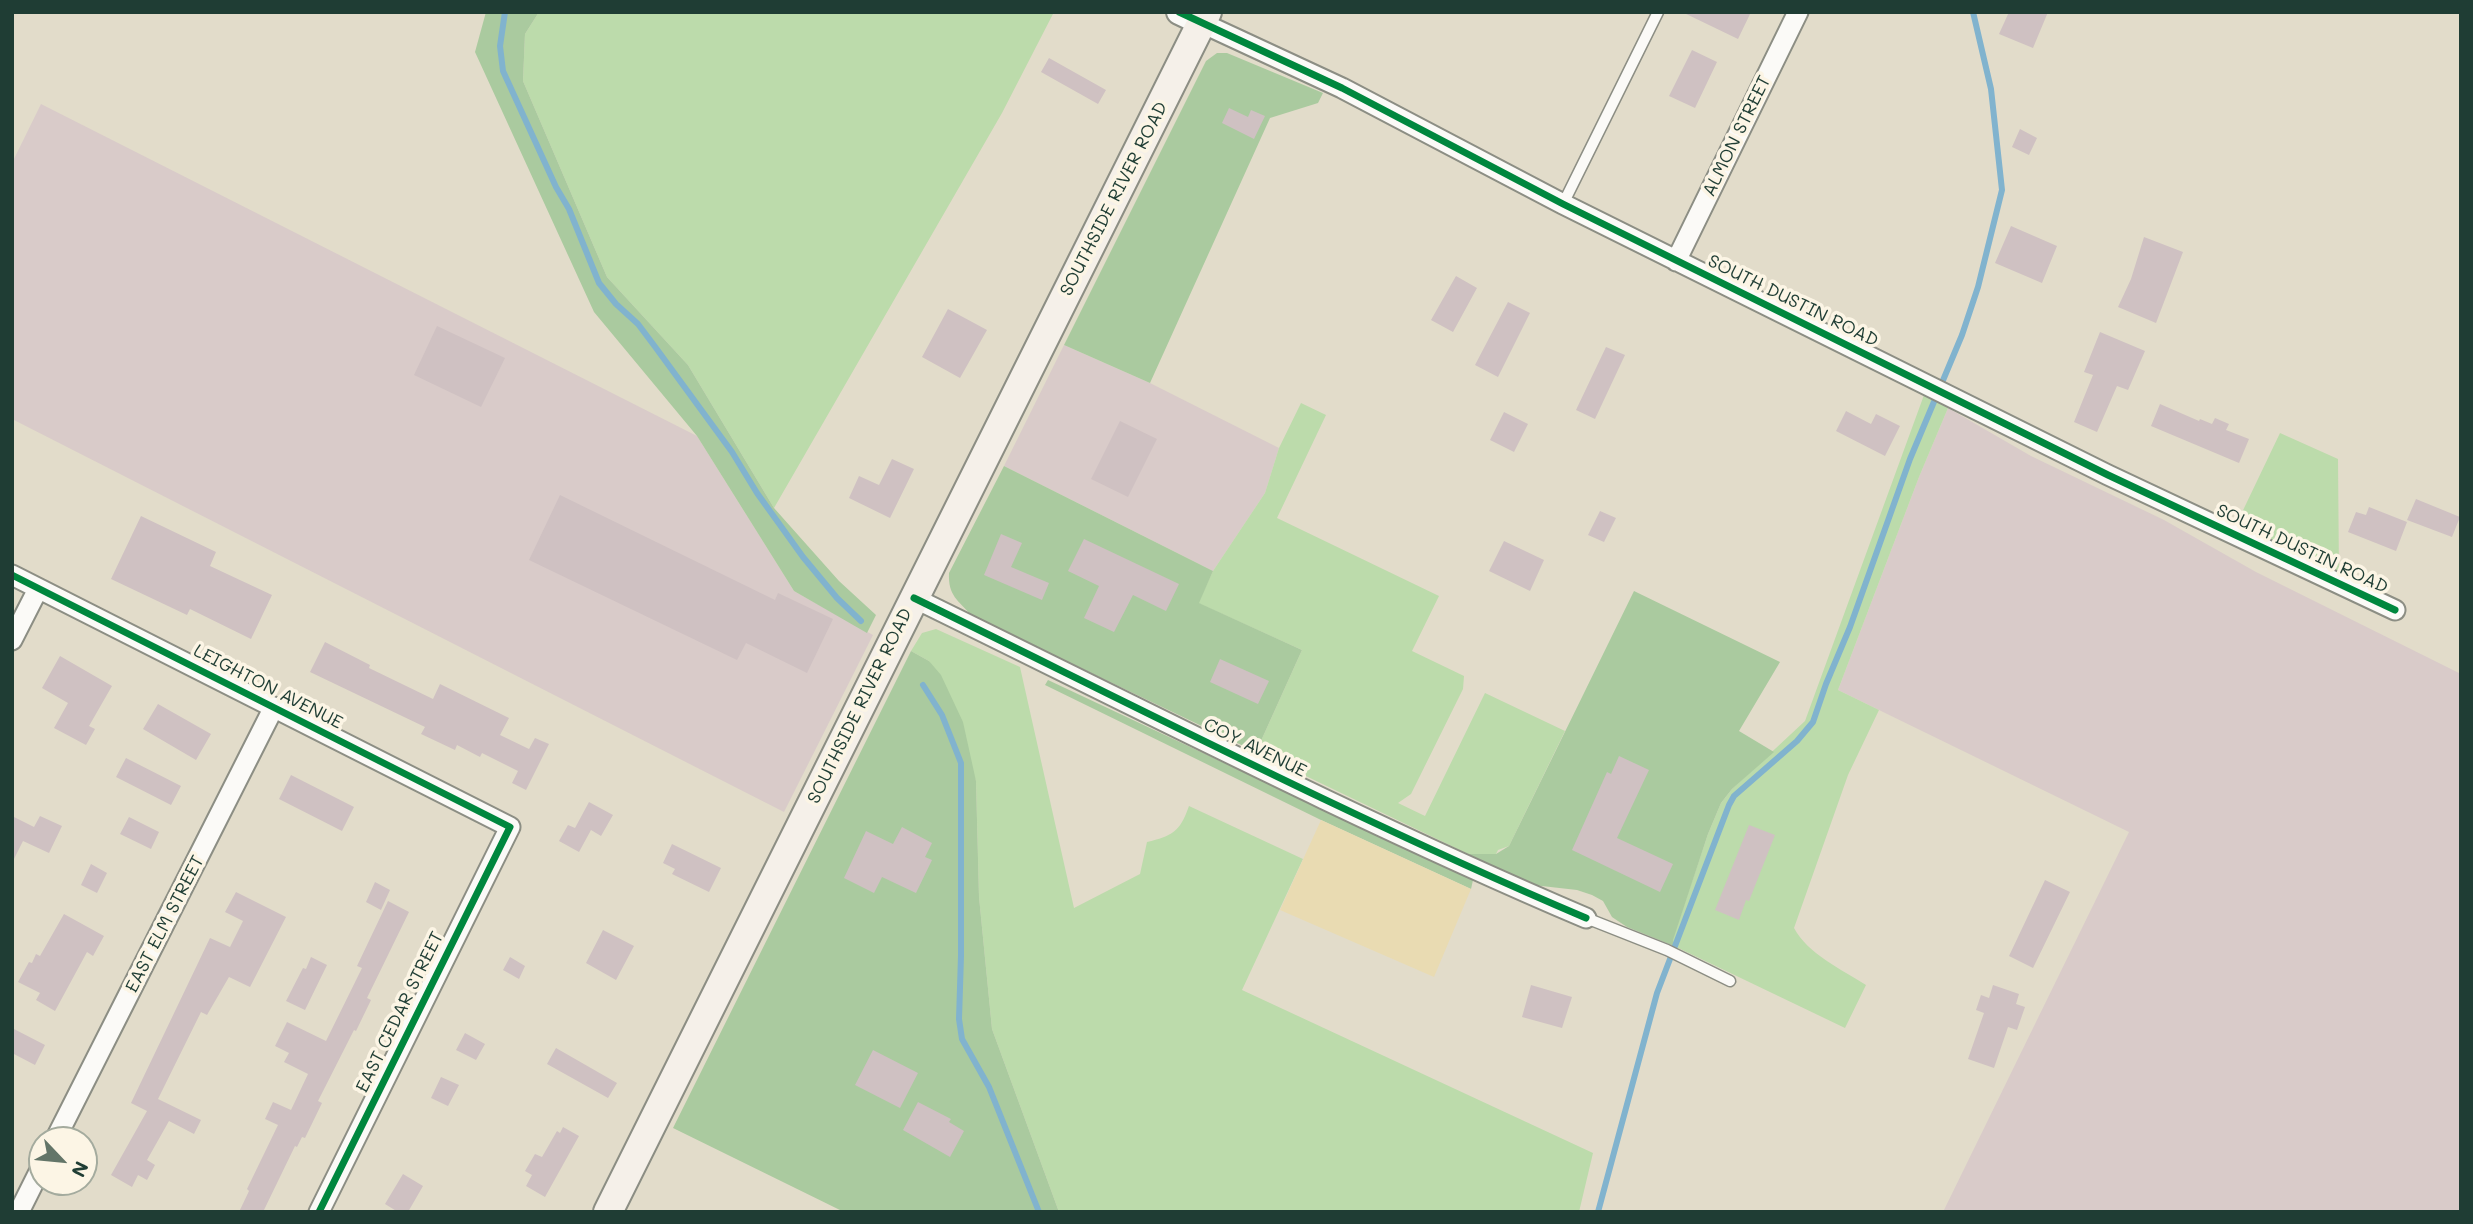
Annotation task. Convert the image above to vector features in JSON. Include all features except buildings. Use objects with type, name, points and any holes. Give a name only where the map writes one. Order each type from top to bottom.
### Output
[{"type":"main road","name":"SOUTHSIDE RIVER ROAD","points":[[608,1212],[914,598],[1196,16]]},
{"type":"street","name":"ALMON STREET","points":[[1676,261],[1798,12]]},
{"type":"street","name":"SOUTH DUSTIN ROAD","points":[[1196,16],[1342,88],[1676,261],[2108,475],[2395,610]]},
{"type":"street","name":"LEIGHTON AVENUE","points":[[12,575],[510,827]]},
{"type":"street","points":[[12,640],[38,589]]},
{"type":"street","name":"COY AVENUE","points":[[914,598],[1350,813],[1586,918]]},
{"type":"street","name":"EAST ELM STREET","points":[[62,1126],[274,707]]},
{"type":"street","name":"EAST CEDAR STREET","points":[[319,1212],[510,827]]},
{"type":"street","points":[[19,1212],[28,1194]]},
{"type":"lane","points":[[1563,204],[1658,12]]},
{"type":"lane","points":[[1586,918],[1667,950],[1730,981]]},
{"type":"shaded area","points":[[41,104],[697,436],[794,591],[873,635],[784,812],[12,419],[12,163]]},
{"type":"shaded area","points":[[1064,345],[1150,383],[1279,448],[1265,493],[1213,571],[1004,466]]},
{"type":"shaded area","points":[[1948,408],[2031,456],[2164,520],[2256,572],[2461,674],[2461,1212],[1943,1212],[2129,832],[1838,690]]},
{"type":"green space","points":[[486,12],[539,12],[525,34],[523,81],[607,277],[688,365],[774,508],[839,581],[876,615],[867,633],[794,591],[697,436],[594,312],[475,52]]},
{"type":"green space","points":[[539,12],[1054,12],[1002,113],[774,508],[688,365],[607,277],[523,81],[525,34]]},
{"type":"green space","points":[[1217,53],[1227,53],[1323,93],[1318,103],[1270,118],[1150,383],[1064,345],[1206,61]]},
{"type":"green space","points":[[1924,395],[1948,408],[1838,690],[1879,710],[1848,775],[1794,928],[1816,953],[1866,985],[1845,1028],[1674,946],[1672,941],[1721,803],[1732,789],[1805,721]]},
{"type":"green space","points":[[1301,403],[1326,415],[1277,518],[1439,596],[1412,651],[1464,676],[1463,689],[1411,794],[1398,803],[1425,816],[1485,693],[1565,731],[1509,846],[1498,850],[1496,854],[1468,854],[1256,752],[1302,650],[1198,603],[1213,571],[1265,493],[1279,448]]},
{"type":"green space","points":[[2280,433],[2338,459],[2339,576],[2235,527]]},
{"type":"green space","points":[[1004,466],[1213,571],[1199,603],[1302,650],[1256,752],[972,616],[958,601],[950,587],[949,573]]},
{"type":"green space","points":[[1634,591],[1780,662],[1739,731],[1774,752],[1732,789],[1721,803],[1673,940],[1674,946],[1627,927],[1612,917],[1603,901],[1592,895],[1577,890],[1533,885],[1468,854],[1496,854],[1509,846]]},
{"type":"green space","points":[[936,629],[1020,667],[1074,908],[1140,874],[1147,842],[1174,832],[1189,806],[1303,859],[1242,990],[1593,1153],[1579,1212],[1059,1212],[992,1029],[979,897],[976,781],[929,661],[911,651],[922,633]]},
{"type":"green space","points":[[911,651],[929,661],[941,675],[963,722],[976,781],[979,897],[992,1029],[1059,1212],[844,1212],[673,1128]]},
{"type":"green space","points":[[1048,680],[1473,880],[1471,889],[1321,820],[1045,685]]},
{"type":"sand","points":[[1321,820],[1471,889],[1434,977],[1280,910]]},
{"type":"waterway","points":[[505,12],[500,46],[503,71],[556,187],[569,209],[599,283],[616,304],[638,324],[656,348],[732,452],[757,493],[803,557],[837,598],[861,621]]},
{"type":"waterway","points":[[1598,1212],[1657,993],[1729,805],[1734,796],[1797,741],[1813,722],[1910,459],[1962,335],[1978,287],[2002,190],[1991,89],[1973,12]]},
{"type":"waterway","points":[[923,685],[942,715],[961,763],[959,1019],[962,1039],[989,1087],[1039,1212]]},
{"type":"cycle path","points":[[1179,12],[1342,88],[1563,204],[2108,475],[2395,610]]},
{"type":"cycle path","points":[[12,575],[510,827],[319,1212]]},
{"type":"cycle path","points":[[914,598],[1332,803],[1586,918]]}]
